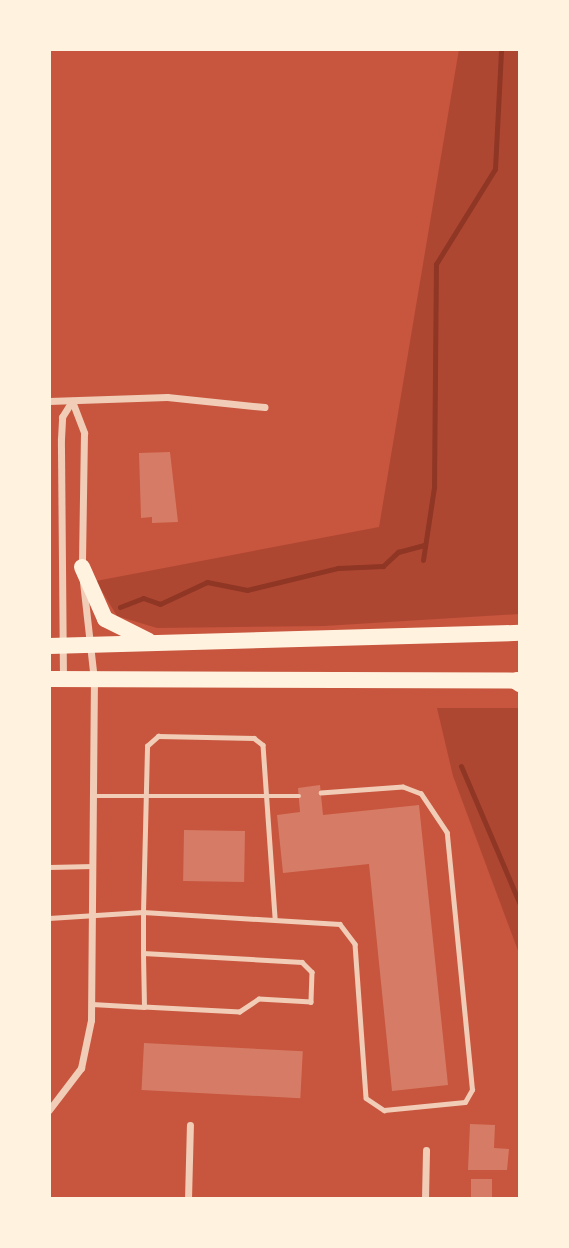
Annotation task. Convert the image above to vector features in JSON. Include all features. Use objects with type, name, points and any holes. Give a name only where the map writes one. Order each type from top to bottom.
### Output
[{"type":"main road","points":[[82,567],[105,619],[158,645]]},
{"type":"main road","points":[[56,646],[520,633]]},
{"type":"main road","points":[[56,679],[519,682]]},
{"type":"street","points":[[49,401],[167,397],[264,407]]},
{"type":"street","points":[[49,1110],[52,1101],[81,1068],[92,1004],[94,680],[86,646],[82,567],[84,433],[72,401]]},
{"type":"street","points":[[56,679],[62,416],[72,401]]},
{"type":"street","points":[[188,1199],[190,1125]]},
{"type":"street","points":[[425,1199],[426,1150]]},
{"type":"lane","points":[[144,1007],[147,746],[158,736],[254,738],[263,745],[263,799],[275,918]]},
{"type":"lane","points":[[49,918],[143,912],[340,923],[350,931],[366,1098],[373,1106],[465,1102],[472,1090],[447,834],[421,794],[403,788],[321,793]]},
{"type":"lane","points":[[94,796],[263,799],[299,796]]},
{"type":"lane","points":[[49,867],[94,866]]},
{"type":"lane","points":[[92,1004],[240,1012],[259,999],[311,1002],[313,972],[302,962],[143,953]]},
{"type":"shaded area","points":[[459,49],[520,49],[520,614],[324,626],[157,628],[117,616],[96,581],[379,527]]},
{"type":"shaded area","points":[[437,708],[520,708],[520,956],[453,776]]},
{"type":"building","points":[[170,452],[178,522],[152,523],[152,517],[141,518],[139,453]]},
{"type":"building","points":[[320,785],[323,815],[419,805],[448,1085],[392,1091],[369,864],[283,873],[277,815],[300,812],[298,788]]},
{"type":"building","points":[[184,830],[245,831],[244,882],[183,881]]},
{"type":"building","points":[[144,1043],[303,1051],[300,1098],[142,1090]]},
{"type":"building","points":[[470,1124],[495,1125],[494,1148],[509,1149],[507,1170],[468,1170]]},
{"type":"building","points":[[471,1179],[492,1179],[492,1199],[471,1199]]},
{"type":"waterway","points":[[423,560],[434,487],[436,264],[495,169],[501,49]]},
{"type":"waterway","points":[[120,607],[143,598],[160,604],[207,582],[247,590],[338,568],[383,566],[398,552],[425,545]]},
{"type":"waterway","points":[[461,766],[520,904]]}]
